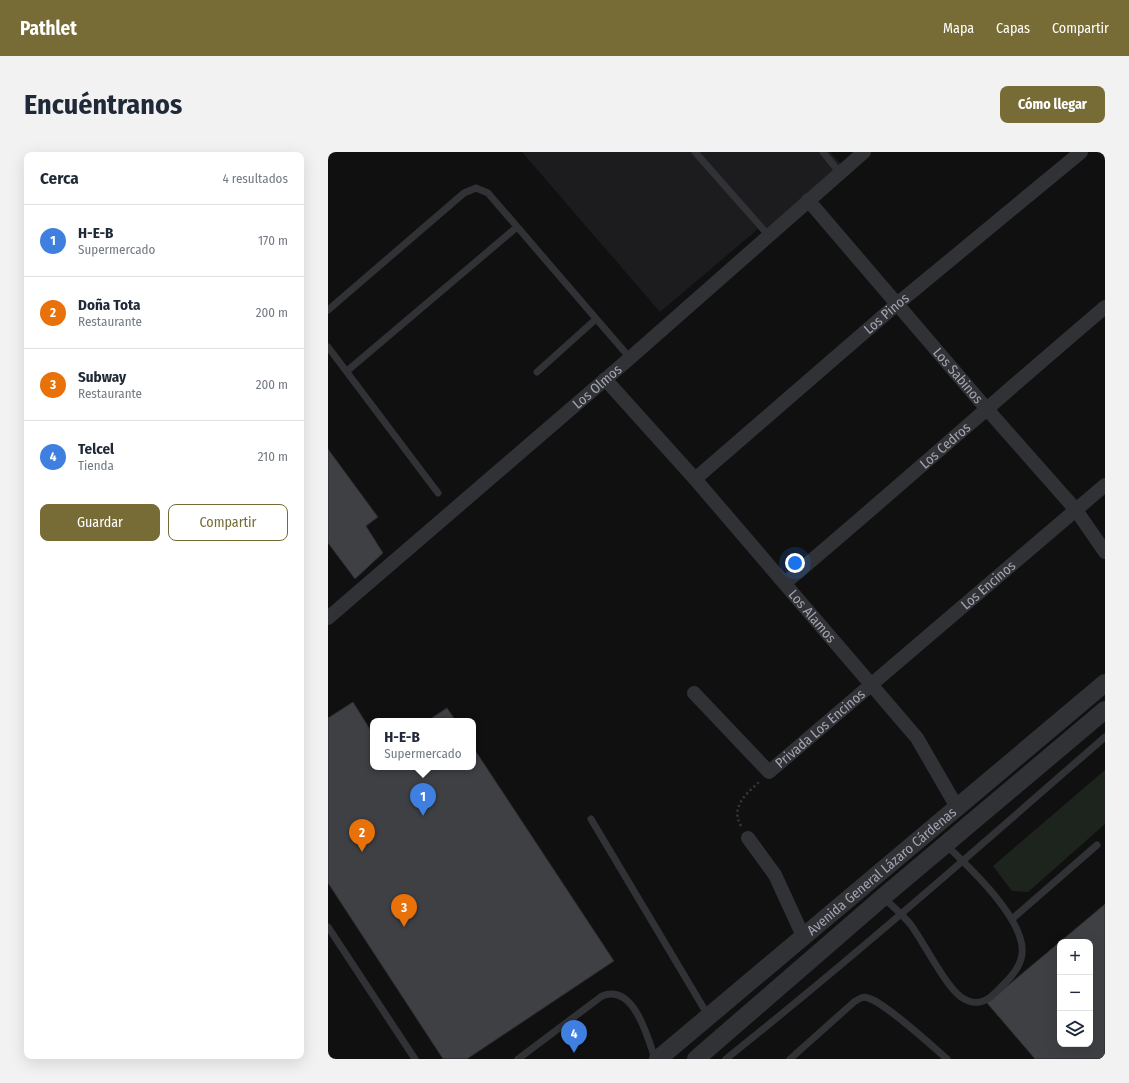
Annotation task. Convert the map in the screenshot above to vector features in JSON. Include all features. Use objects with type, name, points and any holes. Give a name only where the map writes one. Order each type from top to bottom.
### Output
[{"type":"street","name":"Los Olmos","points":[[328,618],[630,358],[864,152]]},
{"type":"street","name":"Los Pinos","points":[[695,479],[897,304],[1081,152]]},
{"type":"street","name":"Los Sabinos","points":[[808,200],[986,408],[1076,510],[1105,552]]},
{"type":"street","name":"Los Cedros","points":[[785,583],[893,492],[986,408],[1105,307]]},
{"type":"street","name":"Los Alamos","points":[[605,379],[695,479],[917,738],[958,809]]},
{"type":"street","name":"Los Encinos","points":[[871,684],[1105,486]]},
{"type":"street","name":"Privada Los Encinos","points":[[694,693],[769,772],[871,684]]},
{"type":"street","name":"Avenida General Lázaro Cárdenas","points":[[657,1059],[762,974],[1105,684]]},
{"type":"street","name":"Avenida General Lázaro Cárdenas","points":[[696,1059],[883,897],[1105,710]]},
{"type":"street","points":[[748,838],[775,875],[804,938]]},
{"type":"street","points":[[721,1037],[768,979],[772,973],[772,965],[762,974]]},
{"type":"lane","points":[[695,152],[769,236]]},
{"type":"lane","points":[[823,152],[840,172]]},
{"type":"lane","points":[[328,310],[464,193],[476,188],[488,193],[630,358]]},
{"type":"lane","points":[[348,371],[517,226]]},
{"type":"lane","points":[[537,372],[596,319]]},
{"type":"lane","points":[[328,347],[348,371],[438,492]]},
{"type":"lane","points":[[726,1059],[779,1017],[1105,737]]},
{"type":"lane","points":[[591,819],[709,1017]]},
{"type":"lane","points":[[883,897],[910,924],[952,987],[961,997],[972,1002],[982,1003],[991,997],[1009,979],[1021,959],[1023,946],[1018,928],[962,860],[946,844]]},
{"type":"lane","points":[[1012,919],[1097,845]]},
{"type":"lane","points":[[328,927],[415,1059]]},
{"type":"lane","points":[[522,1058],[602,996],[614,994],[622,997],[641,1018],[657,1059]]},
{"type":"lane","points":[[790,1059],[854,1002],[860,998],[866,997],[881,1005],[947,1059]]},
{"type":"path","name":"Privada Los Encinos","points":[[748,838],[736,816],[738,806],[745,796],[769,772]]},
{"type":"shaded area","points":[[522,152],[692,152],[758,229],[660,312]]},
{"type":"shaded area","points":[[699,152],[830,152],[841,164],[769,231]]},
{"type":"shaded area","points":[[1105,770],[1105,824],[1028,892],[1012,891],[993,866]]},
{"type":"building","points":[[328,449],[378,517],[366,526],[383,553],[355,579],[328,543]]},
{"type":"building","points":[[353,702],[370,729],[370,770],[476,770],[476,752],[614,961],[467,1059],[443,1059],[328,883],[328,718]]},
{"type":"building","points":[[447,708],[454,718],[432,718]]},
{"type":"building","points":[[1105,904],[1105,1059],[1035,1059],[987,1003],[1057,944],[1057,1047],[1093,1047],[1093,939],[1063,939]]},
{"type":"place","name":"H-E-B","points":[[423,816]]},
{"type":"place","name":"Doña Tota","points":[[362,852]]},
{"type":"place","name":"Subway","points":[[404,927]]},
{"type":"place","name":"Telcel","points":[[574,1053]]}]
